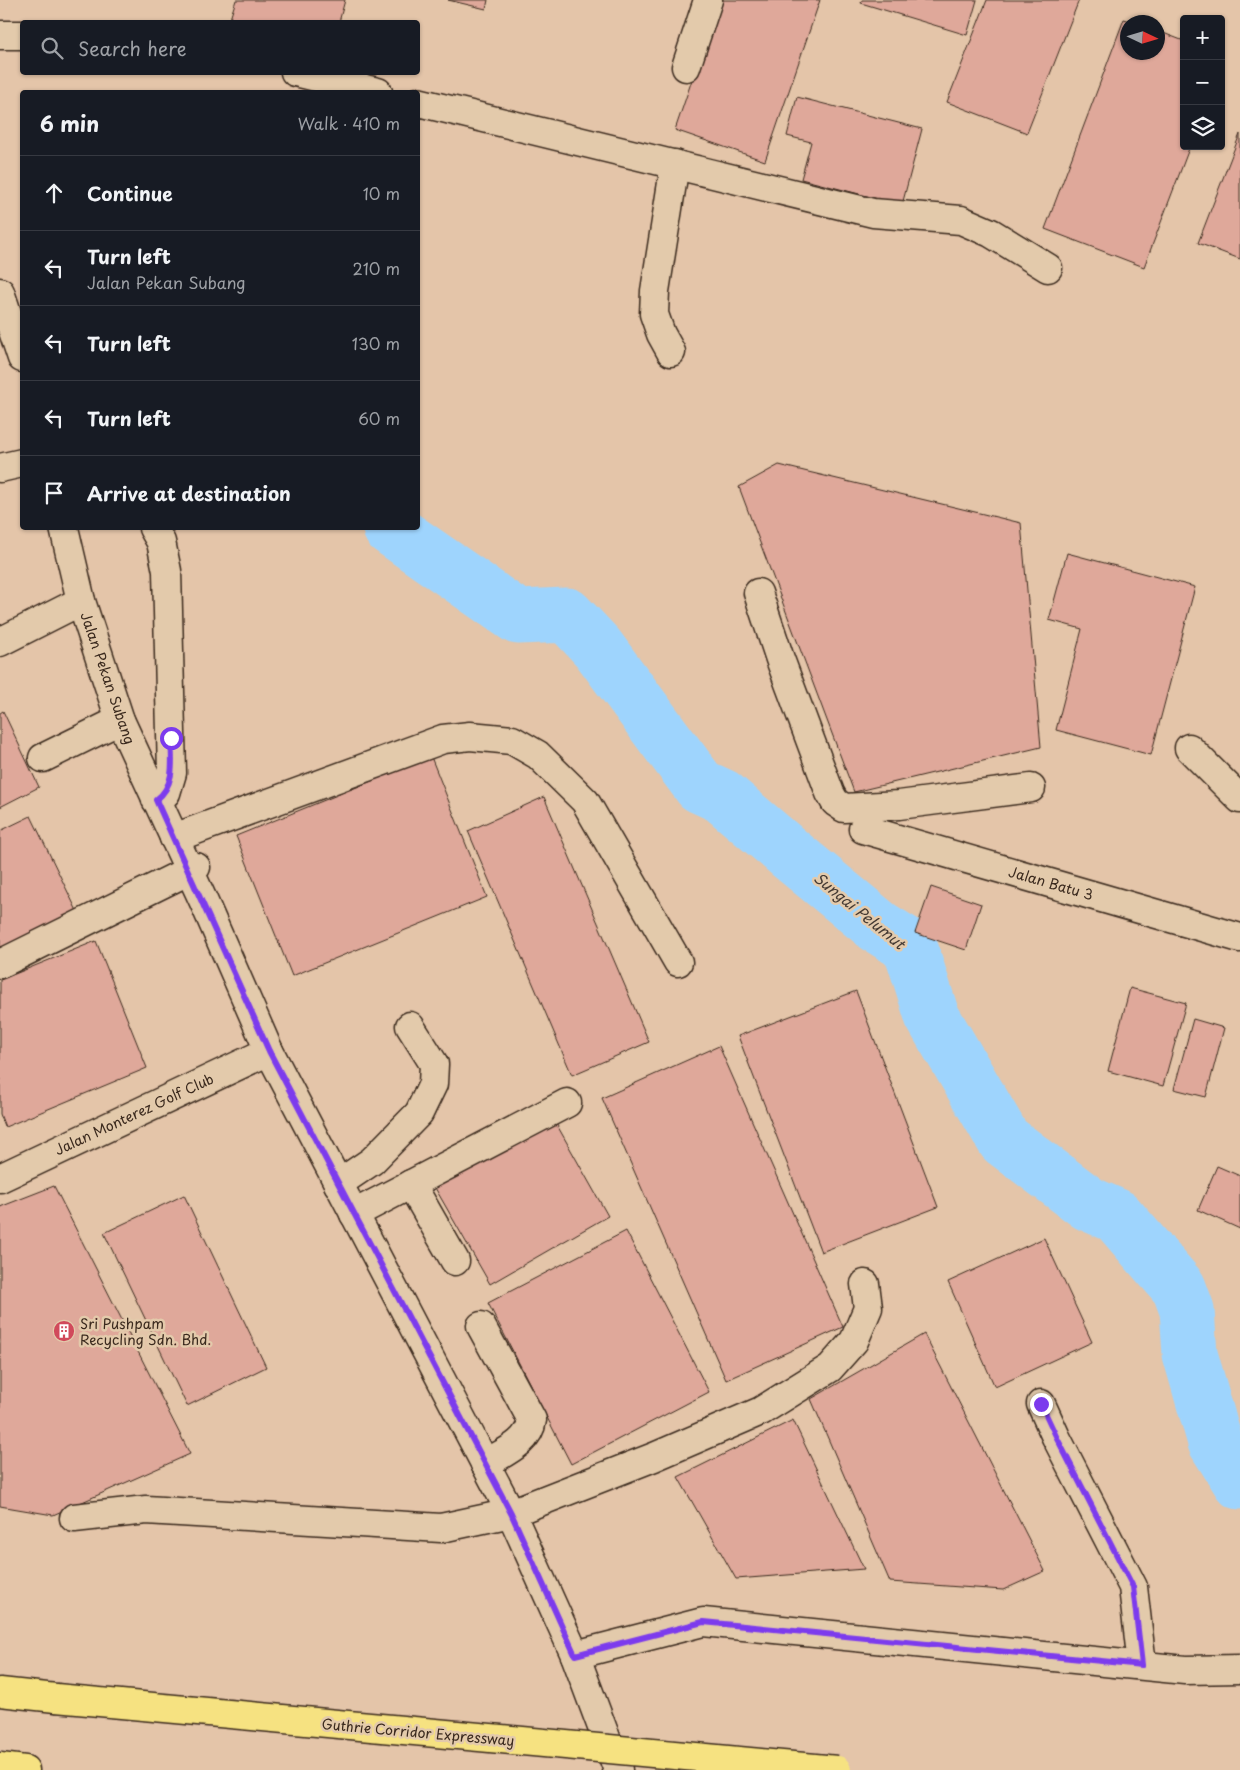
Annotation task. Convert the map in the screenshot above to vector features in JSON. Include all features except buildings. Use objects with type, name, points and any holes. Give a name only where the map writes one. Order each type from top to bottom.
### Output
[{"type":"highway","name":"Guthrie Corridor Expressway","points":[[0,1692],[837,1770]]},
{"type":"highway","points":[[0,1767],[25,1770]]},
{"type":"street","points":[[686,67],[708,0]]},
{"type":"street","points":[[0,35],[20,35]]},
{"type":"street","points":[[307,75],[370,90]]},
{"type":"street","points":[[420,102],[873,213],[961,220],[991,233],[1048,268]]},
{"type":"street","points":[[672,352],[661,334],[654,314],[654,291],[675,164]]},
{"type":"street","points":[[0,292],[20,352]]},
{"type":"street","points":[[0,468],[20,463]]},
{"type":"street","name":"Jalan Pekan Subang","points":[[64,530],[81,601],[120,720],[174,838],[192,868],[269,1051],[511,1513],[575,1655],[618,1770]]},
{"type":"street","points":[[154,530],[161,542],[167,571],[172,773],[166,793],[156,800]]},
{"type":"street","points":[[758,593],[780,659],[835,802],[844,808],[899,805],[1031,788]]},
{"type":"street","points":[[0,642],[81,601]]},
{"type":"street","points":[[43,758],[120,720]]},
{"type":"street","points":[[174,838],[443,739],[470,736],[512,740],[538,756],[585,801],[678,962]]},
{"type":"street","points":[[1189,748],[1240,799]]},
{"type":"street","points":[[897,839],[899,805]]},
{"type":"street","name":"Jalan Batu 3","points":[[863,828],[1240,938]]},
{"type":"street","points":[[0,964],[192,868]]},
{"type":"street","points":[[338,1184],[372,1161],[419,1113],[433,1084],[434,1064],[410,1026]]},
{"type":"street","name":"Jalan Monterez Golf Club","points":[[0,1178],[269,1051]]},
{"type":"street","points":[[354,1214],[567,1103]]},
{"type":"street","points":[[411,1184],[455,1261]]},
{"type":"street","points":[[74,1518],[146,1510],[441,1528],[511,1513],[654,1457],[761,1411],[830,1368],[854,1341],[868,1308],[865,1284]]},
{"type":"street","points":[[480,1326],[532,1420],[531,1430],[524,1440],[485,1464]]},
{"type":"street","points":[[1041,1404],[1133,1587],[1142,1665]]},
{"type":"street","points":[[575,1655],[703,1622],[1185,1670],[1240,1669]]},
{"type":"waterway","name":"Sungai Pelumut","points":[[393,530],[518,617],[567,615],[598,648],[700,786],[722,796],[879,927],[903,942],[912,952],[932,1016],[1004,1140],[1089,1204],[1117,1216],[1179,1288],[1187,1310],[1190,1354],[1215,1442],[1240,1482]]},
{"type":"place","name":"Sri Pushpam Recycling Sdn. Bhd.","points":[[64,1331]]},
{"type":"route","points":[[171,738],[172,773],[166,793],[156,800],[269,1051],[511,1513],[575,1655],[703,1622],[1142,1665],[1133,1587],[1041,1404]]}]
